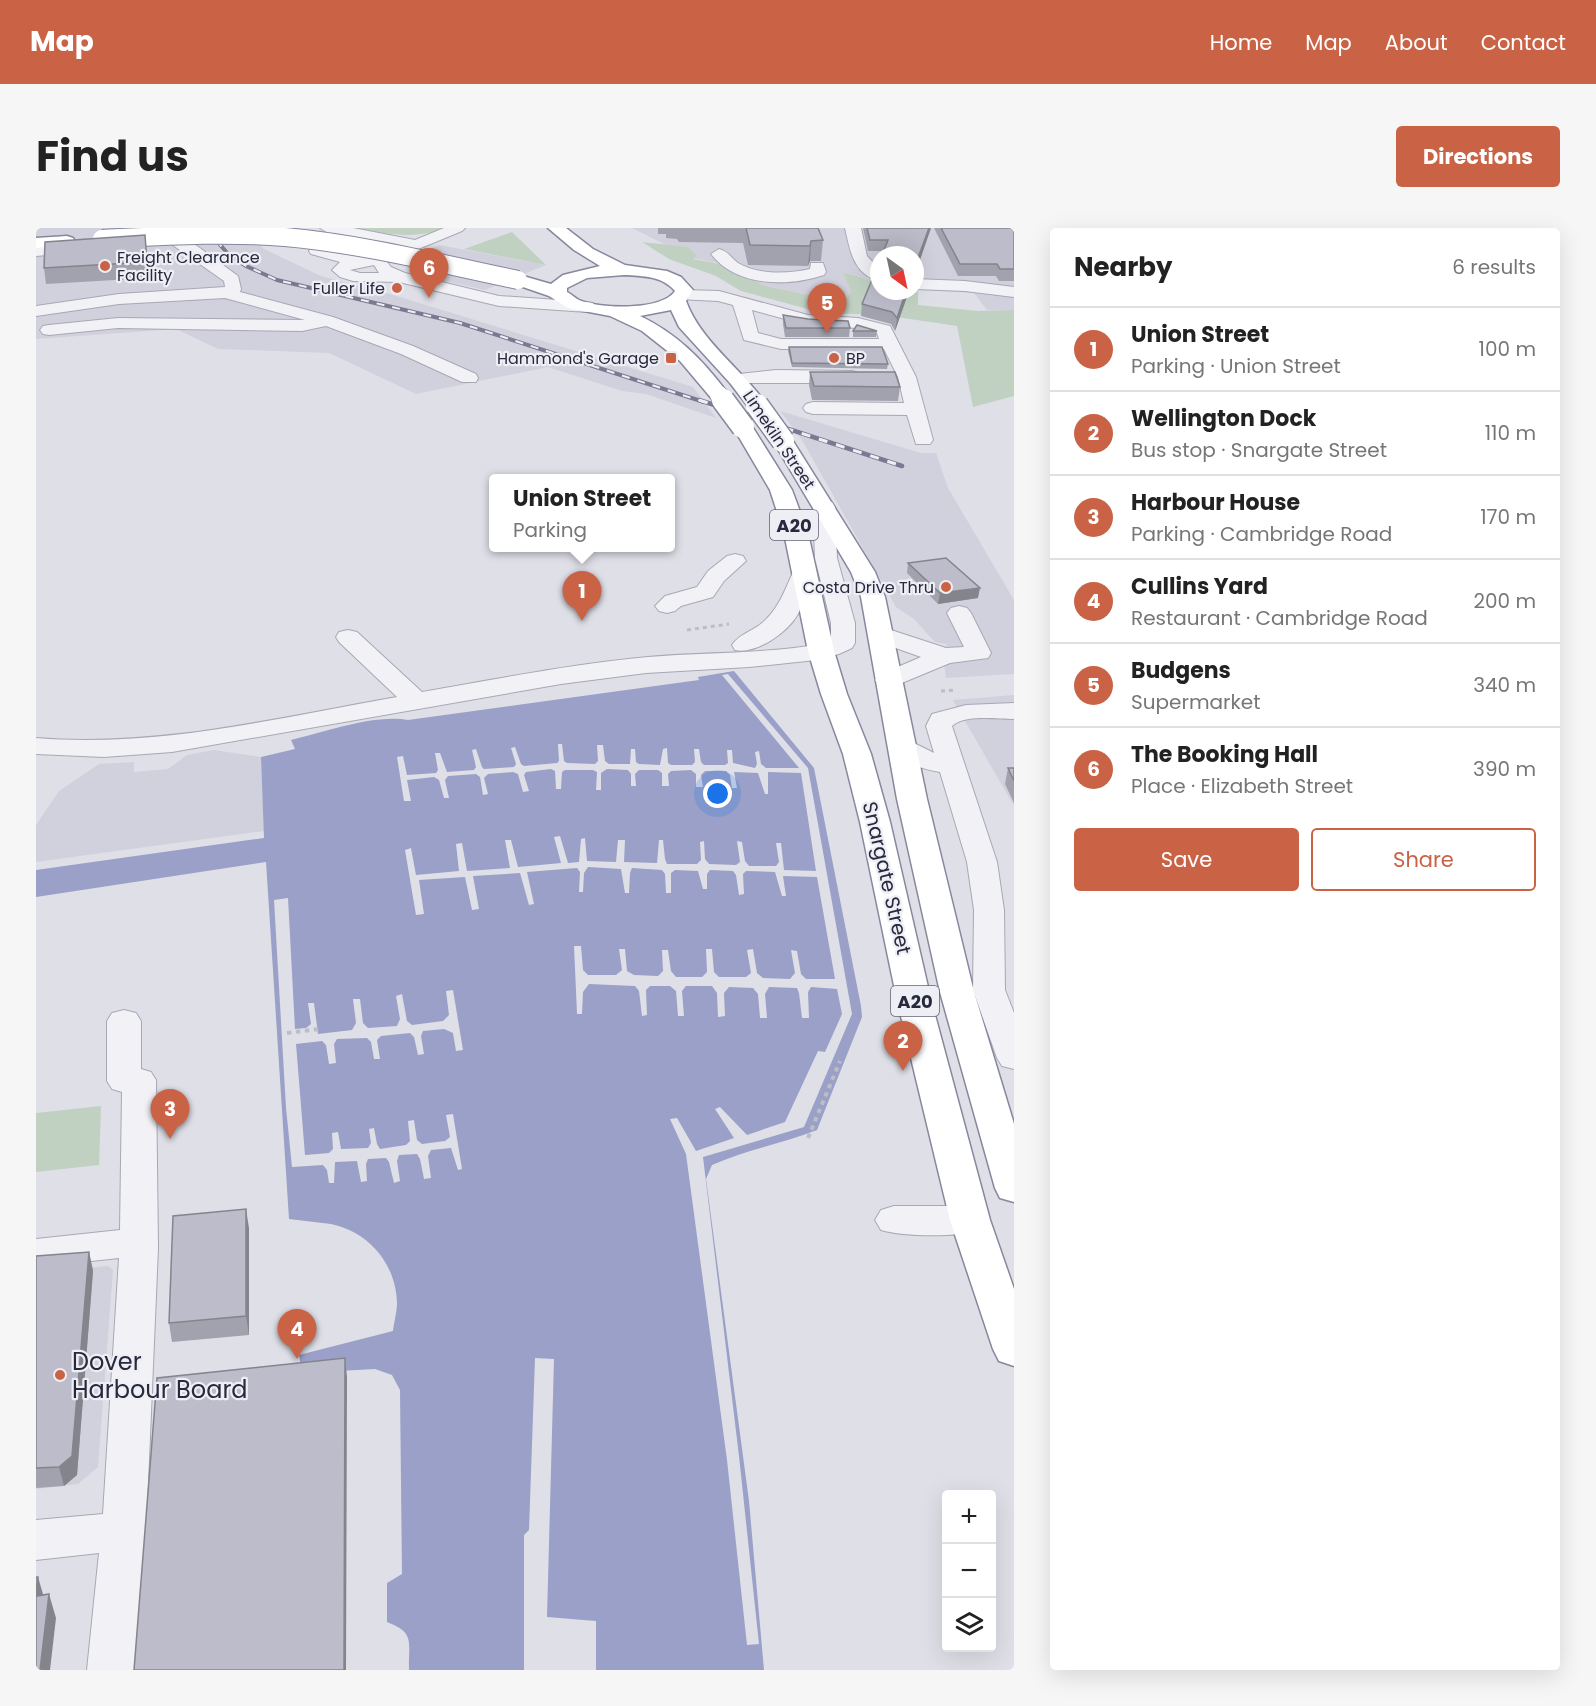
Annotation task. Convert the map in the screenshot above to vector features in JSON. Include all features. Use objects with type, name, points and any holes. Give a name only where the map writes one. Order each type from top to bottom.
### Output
[{"type":"highway","points":[[549,231],[554,247]]},
{"type":"highway","points":[[549,231],[602,262],[624,270]]},
{"type":"highway","points":[[36,243],[190,235],[285,237],[367,249],[521,281],[563,283],[591,272],[624,270]]},
{"type":"highway","name":"Limekiln Street","points":[[624,270],[670,278],[682,286],[680,298],[686,323],[737,379],[783,441],[863,572],[873,597],[885,658]]},
{"type":"highway","points":[[563,283],[575,304],[587,308],[643,310],[680,298]]},
{"type":"highway","name":"Limekiln Street","points":[[608,310],[644,322],[656,330],[696,367],[719,395],[766,462],[781,490],[796,533],[805,570],[828,640]]},
{"type":"highway","name":"Snargate Street","points":[[828,640],[834,694],[857,754],[875,822],[914,1000],[970,1220],[1014,1349]]},
{"type":"highway","name":"A20","points":[[885,658],[902,748],[957,992],[1014,1188]]},
{"type":"street","points":[[180,228],[175,232],[175,241],[191,249],[232,279],[233,289],[226,293]]},
{"type":"street","points":[[328,228],[414,244]]},
{"type":"street","points":[[399,277],[359,278],[340,270],[346,265],[357,262],[378,260],[457,228]]},
{"type":"street","points":[[853,228],[860,261],[870,272]]},
{"type":"street","points":[[36,251],[157,243]]},
{"type":"street","points":[[317,251],[357,262]]},
{"type":"street","points":[[719,254],[734,267],[749,273],[807,276],[818,272],[817,266]]},
{"type":"street","points":[[378,260],[385,270],[399,277],[500,301],[587,308]]},
{"type":"street","points":[[522,304],[563,283]]},
{"type":"street","points":[[924,284],[965,286],[1009,292]]},
{"type":"street","points":[[36,311],[119,299],[226,293],[327,321],[407,350],[469,378]]},
{"type":"street","points":[[680,298],[719,296],[807,320],[858,323],[884,330],[893,344],[907,377],[923,440]]},
{"type":"street","points":[[741,302],[750,336],[782,344],[893,344]]},
{"type":"street","points":[[785,314],[793,344]]},
{"type":"street","points":[[36,332],[118,323],[302,326],[327,321]]},
{"type":"street","points":[[813,344],[821,376]]},
{"type":"street","points":[[771,355],[776,376]]},
{"type":"street","points":[[737,379],[776,376],[907,377]]},
{"type":"street","points":[[813,408],[915,409]]},
{"type":"street","points":[[38,751],[109,749],[150,759],[209,739],[415,700],[595,671],[673,663],[736,661],[828,640],[843,623],[826,558],[824,507]]},
{"type":"street","points":[[667,606],[673,601],[705,592],[716,576],[735,561]]},
{"type":"street","points":[[744,645],[769,630],[786,614],[805,570]]},
{"type":"street","points":[[673,663],[744,645],[828,640],[869,645],[885,658],[936,659],[979,653],[959,613]]},
{"type":"street","points":[[348,637],[415,700]]},
{"type":"street","points":[[885,658],[907,645],[936,659]]},
{"type":"street","points":[[376,665],[402,661]]},
{"type":"street","points":[[1014,711],[956,714],[946,716],[941,720],[939,726],[982,862],[989,910],[989,990],[1014,1058]]},
{"type":"street","points":[[902,748],[930,762],[953,767]]},
{"type":"street","points":[[957,992],[989,990]]},
{"type":"street","points":[[111,1670],[124,1531],[139,1248],[139,1080],[124,1081],[124,1021]]},
{"type":"street","points":[[894,1220],[970,1220]]},
{"type":"street","points":[[36,1253],[120,1244],[139,1248]]},
{"type":"street","points":[[36,1540],[124,1531]]},
{"type":"path","points":[[687,630],[704,628]]},
{"type":"path","points":[[936,659],[929,672],[956,714]]},
{"type":"path","points":[[287,1033],[320,1029]]},
{"type":"path","points":[[808,1138],[840,1061]]},
{"type":"shaded area","points":[[36,228],[296,228],[299,229],[294,233],[250,232],[264,249],[321,276],[390,294],[693,387],[716,418],[646,394],[622,391],[548,367],[416,394],[329,353],[218,349],[176,329],[36,339]]},
{"type":"shaded area","points":[[632,228],[1014,228],[1014,310],[987,310],[974,293],[924,290],[924,246],[870,246],[870,280],[844,272],[851,294],[842,302],[766,286],[718,263],[692,258]]},
{"type":"shaded area","points":[[439,245],[546,265],[485,290],[410,273],[408,258]]},
{"type":"shaded area","points":[[780,411],[921,453],[936,453],[948,488],[1014,600],[1014,674],[946,678],[944,664],[952,663],[946,644],[935,642],[914,619],[896,607],[802,440]]},
{"type":"shaded area","points":[[1014,695],[1014,806],[953,700]]},
{"type":"shaded area","points":[[214,750],[261,757],[264,831],[36,862],[36,825],[59,791],[99,764],[134,762],[134,772],[168,769],[187,755]]},
{"type":"shaded area","name":"Dover Harbour Board","points":[[108,1266],[113,1270],[98,1467],[78,1484],[36,1489],[36,1273]]},
{"type":"green space","points":[[356,228],[446,228],[412,235]]},
{"type":"green space","points":[[512,232],[546,265],[464,249]]},
{"type":"green space","points":[[642,242],[688,247],[697,256],[693,259],[720,264],[766,286],[842,302],[851,293],[843,272],[870,280],[870,300],[918,300],[918,305],[978,311],[1014,310],[1014,396],[973,407],[957,326],[883,315],[823,313],[741,291],[716,276],[669,259]]},
{"type":"green space","points":[[101,1106],[99,1165],[36,1172],[36,1113]]},
{"type":"water","points":[[734,671],[814,768],[862,1017],[817,1130],[712,1165],[706,1179],[749,1501],[764,1670],[596,1670],[596,1621],[547,1617],[554,1359],[535,1358],[529,1530],[524,1535],[524,1670],[409,1670],[409,1645],[406,1635],[403,1630],[387,1622],[387,1583],[402,1574],[400,1390],[392,1375],[375,1369],[302,1373],[299,1355],[393,1331],[397,1303],[392,1275],[378,1252],[368,1242],[345,1228],[289,1219],[266,862],[36,897],[36,870],[264,838],[261,757],[295,749],[291,740],[380,719],[408,720],[699,680],[698,677]]},
{"type":"pier","points":[[728,674],[808,768],[852,1014],[804,1127],[703,1157],[759,1644],[747,1645],[727,1460],[686,1154],[670,1119],[677,1118],[696,1151],[734,1138],[715,1109],[720,1107],[747,1135],[785,1122],[818,1051],[825,1052],[842,1014],[837,989],[811,987],[808,992],[809,1018],[802,1018],[797,988],[769,987],[765,994],[767,1018],[760,1018],[758,994],[753,988],[729,987],[724,993],[725,1016],[718,1017],[717,993],[712,986],[686,986],[682,991],[684,1016],[678,1016],[676,991],[670,986],[650,986],[646,990],[647,1015],[642,1016],[639,991],[635,986],[589,984],[583,992],[582,1014],[577,1014],[574,946],[581,946],[583,970],[588,975],[616,975],[622,970],[619,949],[625,949],[627,971],[634,975],[658,976],[663,971],[662,950],[668,950],[671,971],[676,977],[702,977],[707,972],[706,949],[712,949],[714,972],[719,977],[746,977],[751,973],[747,950],[753,949],[757,973],[763,978],[790,979],[795,973],[791,950],[797,951],[801,974],[806,979],[835,979],[817,877],[783,876],[786,896],[782,896],[775,872],[746,871],[743,874],[744,894],[739,895],[736,875],[733,871],[710,870],[707,874],[707,889],[703,889],[698,871],[675,870],[671,873],[671,893],[666,893],[665,874],[662,870],[632,868],[629,893],[625,893],[621,869],[588,867],[584,873],[583,892],[579,892],[580,872],[577,868],[527,872],[534,904],[529,905],[520,873],[473,876],[479,909],[472,910],[465,877],[419,880],[424,914],[416,915],[405,850],[411,848],[416,875],[459,871],[456,844],[462,843],[467,871],[510,868],[505,840],[511,840],[518,867],[561,863],[554,837],[560,836],[568,863],[579,862],[581,839],[585,838],[587,861],[616,862],[618,840],[625,840],[624,862],[657,863],[659,840],[663,840],[667,864],[697,864],[701,860],[700,842],[704,841],[705,859],[709,864],[736,865],[740,862],[737,841],[742,842],[745,861],[749,866],[776,866],[779,862],[776,843],[781,843],[784,870],[816,871],[801,773],[768,772],[768,794],[765,794],[758,773],[734,772],[737,788],[732,788],[730,775],[726,771],[705,771],[701,775],[703,787],[696,787],[696,774],[691,770],[671,771],[668,774],[669,786],[662,786],[662,773],[658,770],[639,770],[635,774],[636,786],[631,786],[631,774],[628,770],[607,769],[601,773],[601,790],[596,790],[597,772],[593,770],[565,770],[562,772],[561,789],[556,789],[555,771],[551,769],[526,772],[524,775],[529,791],[523,792],[518,774],[513,772],[488,774],[484,778],[488,794],[483,795],[480,777],[476,774],[448,776],[445,780],[449,798],[444,798],[439,780],[434,777],[407,780],[411,801],[404,801],[397,757],[403,756],[407,775],[436,773],[438,770],[435,753],[440,753],[447,772],[474,770],[476,767],[472,750],[476,749],[484,769],[514,767],[516,764],[511,748],[515,747],[521,764],[524,766],[557,763],[559,761],[558,744],[562,744],[564,761],[567,763],[595,764],[598,761],[597,745],[603,745],[605,761],[609,764],[630,764],[631,749],[635,749],[636,762],[639,764],[660,765],[663,749],[667,748],[668,763],[671,765],[692,765],[695,762],[694,749],[699,749],[701,762],[704,765],[725,765],[728,763],[727,750],[732,750],[733,763],[755,768],[757,764],[755,752],[759,751],[761,764],[766,768],[799,768],[722,675]]},
{"type":"pier","points":[[288,898],[295,1029],[306,1028],[311,1024],[308,1003],[314,1003],[318,1034],[352,1030],[356,1023],[353,999],[360,999],[363,1023],[368,1028],[397,1026],[400,1019],[396,996],[402,994],[407,1021],[412,1025],[443,1021],[449,1015],[446,991],[453,990],[463,1050],[456,1051],[453,1033],[444,1029],[423,1031],[421,1036],[424,1054],[418,1055],[414,1037],[410,1033],[381,1036],[377,1040],[380,1059],[374,1059],[371,1042],[367,1038],[337,1039],[334,1044],[336,1063],[329,1064],[326,1045],[322,1041],[296,1044],[305,1155],[329,1153],[333,1149],[332,1133],[338,1132],[341,1149],[368,1148],[371,1143],[369,1129],[374,1128],[380,1149],[406,1145],[410,1141],[408,1121],[414,1120],[417,1140],[422,1144],[445,1141],[450,1137],[446,1115],[453,1114],[462,1169],[458,1170],[451,1148],[431,1150],[428,1156],[431,1178],[424,1179],[417,1154],[399,1155],[397,1161],[400,1181],[394,1183],[386,1158],[368,1159],[367,1181],[361,1182],[357,1161],[335,1162],[334,1183],[329,1183],[327,1170],[323,1165],[292,1167],[286,1108],[274,900]]},
{"type":"building","points":[[746,228],[818,228],[823,240],[811,241],[810,246],[750,245]]},
{"type":"building","points":[[867,228],[929,228],[922,246],[886,246],[888,240],[870,240]]},
{"type":"building","points":[[941,228],[1014,228],[1014,269],[1000,269],[997,264],[960,264]]},
{"type":"building","points":[[145,235],[147,262],[44,268],[45,242]]},
{"type":"building","points":[[870,285],[870,300],[903,300],[897,318],[892,312],[862,304]]},
{"type":"building","points":[[783,315],[848,321],[850,328],[786,328]]},
{"type":"building","points":[[857,325],[877,331],[853,331]]},
{"type":"building","points":[[789,347],[882,347],[888,364],[792,363]]},
{"type":"building","points":[[810,372],[895,372],[900,387],[814,386]]},
{"type":"building","points":[[946,558],[980,588],[940,593],[908,563]]},
{"type":"building","points":[[1008,768],[1014,768],[1014,781]]},
{"type":"building","points":[[246,1209],[246,1316],[169,1323],[173,1216]]},
{"type":"building","name":"Dover Harbour Board","points":[[89,1252],[72,1456],[59,1467],[36,1468],[36,1256]]},
{"type":"building","points":[[345,1358],[344,1670],[134,1670],[157,1378]]},
{"type":"building","points":[[36,1577],[38,1577],[37,1596],[49,1594],[40,1670],[36,1670]]},
{"type":"railway","points":[[206,228],[228,254],[246,266],[277,280],[460,323],[704,402]]},
{"type":"railway","points":[[699,400],[902,466]]},
{"type":"place","name":"Freight Clearance Facility","points":[[105,266]]},
{"type":"place","name":"Fuller Life","points":[[397,288]]},
{"type":"place","name":"The Booking Hall","points":[[429,298]]},
{"type":"place","name":"Budgens","points":[[827,333]]},
{"type":"place","name":"Hammond's Garage","points":[[671,358]]},
{"type":"place","name":"BP","points":[[834,358]]},
{"type":"place","name":"Costa Drive Thru","points":[[946,587]]},
{"type":"place","name":"Union Street","points":[[582,621]]},
{"type":"place","name":"Wellington Dock","points":[[903,1071]]},
{"type":"place","name":"Harbour House","points":[[170,1139]]},
{"type":"place","name":"Cullins Yard","points":[[297,1359]]},
{"type":"place","name":"Dover Harbour Board","points":[[60,1375]]}]
